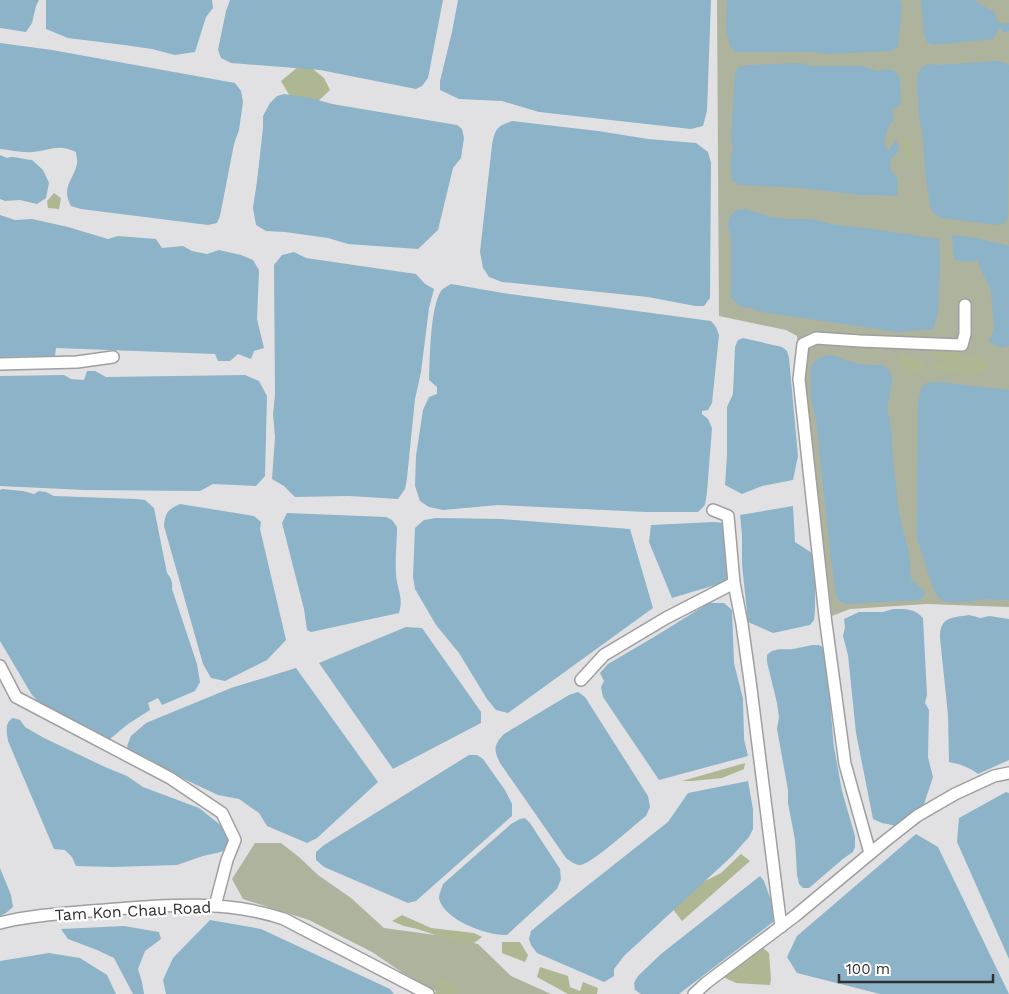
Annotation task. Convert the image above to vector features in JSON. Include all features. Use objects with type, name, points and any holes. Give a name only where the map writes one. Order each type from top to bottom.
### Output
[{"type":"street","points":[[870,853],[845,764],[827,634],[798,379],[803,344],[816,338],[860,342],[962,345],[965,334],[965,305]]},
{"type":"street","points":[[0,364],[77,362],[113,357]]},
{"type":"street","points":[[713,510],[728,516],[734,584],[742,624],[781,926]]},
{"type":"street","points":[[581,680],[604,655],[666,618],[734,584]]},
{"type":"street","points":[[0,666],[16,697],[170,778],[222,813],[235,840],[227,860],[215,906]]},
{"type":"street","points":[[694,994],[917,816],[955,794],[994,776],[1009,773]]},
{"type":"street","name":"Tam Kon Chau Road","points":[[0,922],[46,915],[119,909],[180,906],[215,906],[244,909],[284,919],[428,994]]},
{"type":"green space","points":[[717,0],[1009,0],[1009,607],[927,604],[850,609],[832,616],[797,336],[786,330],[719,316]]},
{"type":"green space","points":[[304,62],[324,78],[330,90],[314,105],[295,105],[281,81]]},
{"type":"green space","points":[[909,139],[912,145],[913,157],[906,166],[901,142]]},
{"type":"green space","points":[[54,193],[61,198],[59,209],[48,208],[47,201]]},
{"type":"green space","points":[[949,346],[960,357],[977,354],[989,367],[971,377],[937,370],[930,364],[946,363],[935,359],[930,351]]},
{"type":"green space","points":[[902,354],[923,361],[924,369],[916,374],[905,369],[897,360]]},
{"type":"green space","points":[[745,763],[744,769],[722,778],[682,781]]},
{"type":"green space","points":[[255,843],[281,843],[318,875],[351,898],[384,928],[443,936],[478,944],[511,976],[551,994],[441,994],[403,973],[372,952],[309,920],[243,899],[232,879]]},
{"type":"green space","points":[[741,854],[750,861],[682,921],[672,908],[703,882],[721,873]]},
{"type":"green space","points":[[402,915],[431,928],[474,933],[482,937],[470,946],[392,921]]},
{"type":"green space","points":[[502,942],[520,942],[528,955],[525,962],[502,953]]},
{"type":"green space","points":[[761,946],[769,953],[770,985],[736,983],[723,977]]},
{"type":"green space","points":[[540,967],[568,976],[570,987],[580,991],[583,982],[598,988],[597,994],[568,994],[537,977]]},
{"type":"green space","points":[[439,978],[454,984],[458,992],[456,994],[435,994]]},
{"type":"water","points":[[0,0],[39,0],[32,23],[26,32],[0,28]]},
{"type":"water","points":[[46,0],[212,0],[213,8],[206,17],[195,52],[175,55],[152,49],[68,38],[46,29]]},
{"type":"water","points":[[230,0],[443,0],[428,78],[422,86],[416,89],[320,70],[231,63],[221,58],[218,50]]},
{"type":"water","points":[[458,0],[711,0],[707,111],[703,126],[691,129],[539,112],[502,101],[459,99],[440,90],[440,81]]},
{"type":"water","points":[[727,0],[900,0],[902,7],[898,46],[892,51],[825,54],[815,52],[736,52],[730,46],[726,29]]},
{"type":"water","points":[[921,0],[974,0],[995,13],[997,20],[1001,24],[1009,23],[1009,31],[1004,33],[999,28],[993,39],[932,45],[927,42],[924,34]]},
{"type":"water","points":[[0,43],[52,50],[235,83],[241,91],[243,102],[239,130],[234,144],[217,223],[208,225],[81,209],[71,206],[67,189],[77,164],[76,152],[64,148],[28,152],[0,149]]},
{"type":"water","points":[[998,61],[1009,66],[1008,216],[1006,222],[999,225],[941,218],[933,213],[930,206],[919,116],[918,74],[922,67],[928,64]]},
{"type":"water","points":[[801,63],[812,66],[863,66],[878,71],[887,69],[895,71],[900,78],[901,103],[892,111],[894,120],[888,128],[884,145],[889,150],[896,140],[899,148],[891,158],[890,164],[892,171],[898,179],[897,196],[860,195],[802,188],[739,185],[732,180],[730,161],[733,149],[731,137],[735,74],[738,67]]},
{"type":"water","points":[[284,94],[457,125],[462,129],[464,138],[461,158],[453,168],[438,230],[418,249],[348,244],[328,238],[266,231],[256,225],[253,208],[263,116],[270,103],[277,96]]},
{"type":"water","points":[[512,121],[648,139],[696,143],[708,152],[711,163],[710,298],[704,306],[648,297],[502,282],[489,277],[483,268],[480,252],[492,145],[497,129]]},
{"type":"water","points":[[0,155],[7,158],[32,160],[43,170],[49,183],[46,198],[37,204],[20,200],[5,201],[0,199]]},
{"type":"water","points":[[744,209],[786,219],[811,219],[830,224],[939,239],[938,313],[933,329],[898,332],[762,312],[741,307],[731,298],[731,239],[728,224],[730,216],[736,210]]},
{"type":"water","points":[[0,215],[15,220],[32,219],[68,227],[108,239],[118,236],[156,239],[162,248],[183,246],[192,251],[207,254],[219,250],[253,260],[259,270],[257,319],[264,348],[254,351],[251,359],[238,354],[230,361],[218,361],[215,354],[56,348],[55,356],[0,357]]},
{"type":"water","points":[[952,235],[977,238],[1009,246],[1009,346],[1001,348],[989,341],[994,328],[991,291],[979,265],[978,258],[973,262],[954,260]]},
{"type":"water","points":[[294,252],[306,258],[416,274],[425,284],[434,289],[429,308],[421,372],[415,399],[407,478],[405,489],[398,499],[349,496],[295,497],[284,486],[272,479],[275,437],[273,414],[275,395],[274,265],[282,255]]},
{"type":"water","points":[[451,284],[503,293],[711,321],[719,335],[712,403],[708,410],[702,411],[702,414],[708,419],[712,428],[705,505],[698,512],[646,512],[498,505],[443,510],[429,507],[420,501],[415,486],[416,456],[423,410],[429,397],[437,394],[437,387],[429,380],[433,321],[437,299],[441,291]]},
{"type":"water","points":[[743,338],[782,347],[787,351],[798,456],[793,480],[762,486],[742,494],[725,485],[727,407],[733,394],[735,347],[738,340]]},
{"type":"water","points":[[830,355],[857,363],[884,365],[892,375],[887,408],[891,426],[899,514],[909,553],[911,579],[925,592],[919,600],[845,604],[838,600],[831,559],[816,420],[811,397],[810,374],[813,363],[820,357]]},
{"type":"water","points":[[87,371],[95,371],[106,377],[245,375],[259,381],[267,396],[265,476],[256,486],[213,484],[200,491],[85,490],[0,486],[0,376],[64,375],[71,379],[84,380]]},
{"type":"water","points":[[938,382],[1009,390],[1009,600],[982,599],[970,602],[946,602],[939,598],[933,588],[917,538],[918,403],[921,389],[926,383]]},
{"type":"water","points":[[0,490],[34,494],[39,491],[54,496],[145,500],[154,508],[167,573],[171,580],[172,589],[197,664],[200,682],[195,691],[162,705],[158,698],[148,703],[150,710],[128,724],[110,739],[65,720],[46,709],[32,695],[0,641]]},
{"type":"water","points":[[180,504],[254,516],[261,522],[260,529],[286,640],[267,660],[225,681],[211,678],[203,664],[164,526],[168,512]]},
{"type":"water","points":[[793,506],[795,542],[815,555],[814,620],[810,625],[773,633],[748,622],[742,564],[740,515]]},
{"type":"water","points":[[287,513],[386,517],[392,520],[397,527],[396,568],[401,598],[399,613],[311,632],[307,630],[304,609],[282,523]]},
{"type":"water","points":[[436,518],[502,519],[630,529],[653,608],[508,713],[496,710],[487,699],[459,653],[436,625],[415,589],[413,577],[415,528],[424,520]]},
{"type":"water","points":[[724,523],[734,574],[722,583],[672,598],[649,542],[651,525]]},
{"type":"water","points":[[709,603],[724,603],[732,610],[734,663],[743,699],[744,739],[748,756],[659,780],[603,697],[601,687],[604,681],[600,673],[608,664]]},
{"type":"water","points":[[893,609],[913,611],[923,618],[927,695],[925,703],[929,710],[928,757],[933,777],[924,804],[897,826],[873,819],[856,733],[848,655],[843,636],[844,619],[859,612],[883,612]]},
{"type":"water","points":[[969,615],[981,618],[989,616],[1009,619],[1009,760],[978,774],[964,766],[949,762],[948,715],[940,638],[942,626],[948,619]]},
{"type":"water","points":[[406,627],[422,628],[481,712],[481,723],[393,769],[319,663]]},
{"type":"water","points":[[819,645],[824,648],[826,654],[834,747],[842,791],[855,836],[855,847],[853,852],[809,888],[803,888],[799,884],[797,875],[795,840],[777,729],[779,717],[767,655],[776,650]]},
{"type":"water","points":[[296,668],[378,782],[317,838],[307,843],[267,826],[259,813],[239,799],[218,795],[131,754],[127,746],[131,736],[146,723],[231,688]]},
{"type":"water","points":[[578,692],[585,697],[648,796],[650,807],[646,816],[613,844],[594,858],[580,865],[574,864],[566,858],[500,763],[496,754],[496,744],[504,734],[569,695]]},
{"type":"water","points":[[13,718],[20,720],[25,727],[44,738],[127,776],[143,787],[199,808],[223,827],[229,835],[230,844],[221,852],[177,865],[76,866],[72,857],[65,850],[54,849],[8,741],[7,725]]},
{"type":"water","points":[[469,755],[477,755],[483,759],[505,790],[512,804],[512,816],[416,901],[408,903],[324,867],[316,860],[316,852],[324,845]]},
{"type":"water","points":[[748,781],[753,809],[753,829],[749,837],[731,857],[624,956],[614,969],[614,976],[604,982],[537,953],[529,939],[531,931],[668,822],[688,793]]},
{"type":"water","points":[[1006,792],[1009,793],[1009,959],[957,842],[959,818]]},
{"type":"water","points":[[525,818],[560,869],[561,879],[557,889],[507,935],[478,930],[457,920],[442,906],[439,898],[443,884],[511,824]]},
{"type":"water","points":[[916,834],[938,847],[1009,994],[880,994],[797,973],[787,957],[797,936]]},
{"type":"water","points":[[0,868],[11,895],[13,907],[0,916]]},
{"type":"water","points":[[760,876],[764,881],[776,914],[773,922],[679,994],[641,994],[635,990],[634,983],[638,976],[661,954]]},
{"type":"water","points":[[210,920],[261,929],[390,989],[394,994],[166,994],[163,980],[173,958]]},
{"type":"water","points":[[124,926],[159,932],[161,939],[145,951],[138,969],[144,994],[133,994],[114,958],[68,939],[61,929]]},
{"type":"water","points":[[49,953],[80,958],[107,975],[116,994],[0,994],[0,961]]}]
